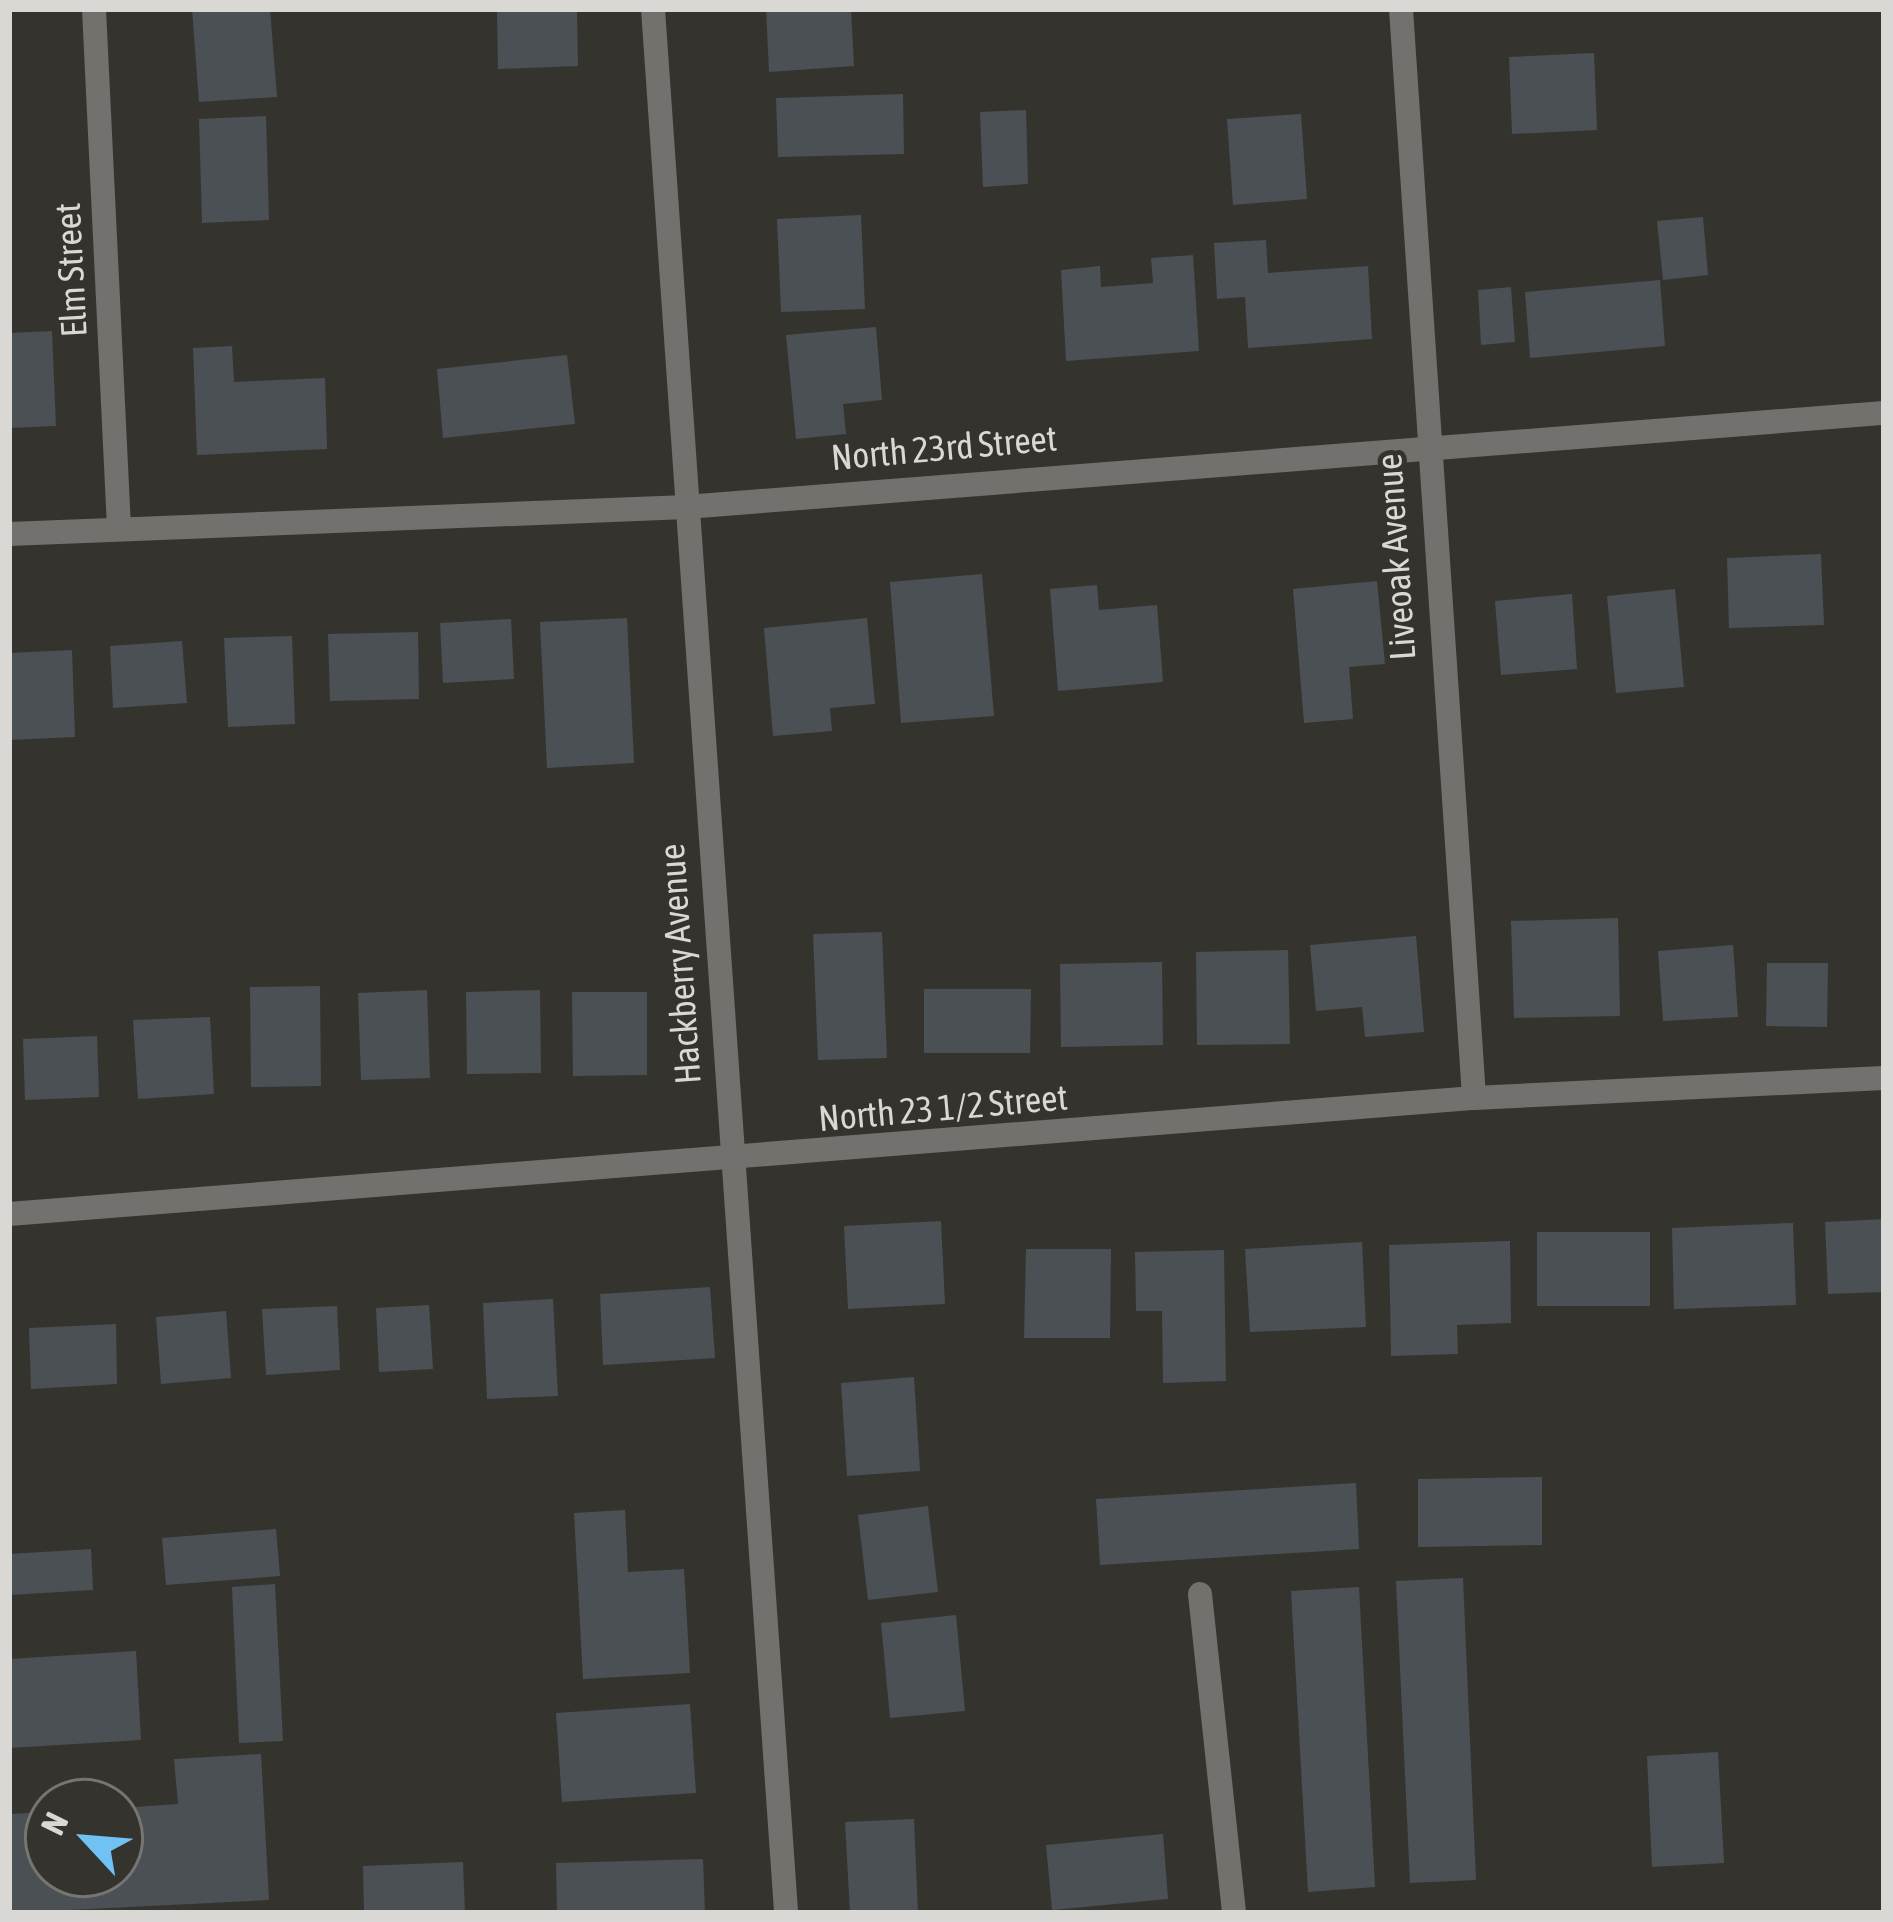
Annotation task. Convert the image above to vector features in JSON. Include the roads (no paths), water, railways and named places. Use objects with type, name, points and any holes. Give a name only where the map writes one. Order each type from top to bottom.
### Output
[{"type":"street","name":"Elm Street","points":[[94,9],[119,528]]},
{"type":"street","name":"Hackberry Avenue","points":[[653,9],[730,1163],[786,1913]]},
{"type":"street","name":"Liveoak Avenue","points":[[1401,9],[1424,442],[1474,1098]]},
{"type":"street","name":"North 23rd Street","points":[[9,534],[686,507],[1424,442],[1884,413]]},
{"type":"street","name":"North 23 1/2 Street","points":[[9,1214],[730,1163],[1474,1098],[1884,1078]]},
{"type":"street","points":[[1200,1594],[1234,1913]]}]
